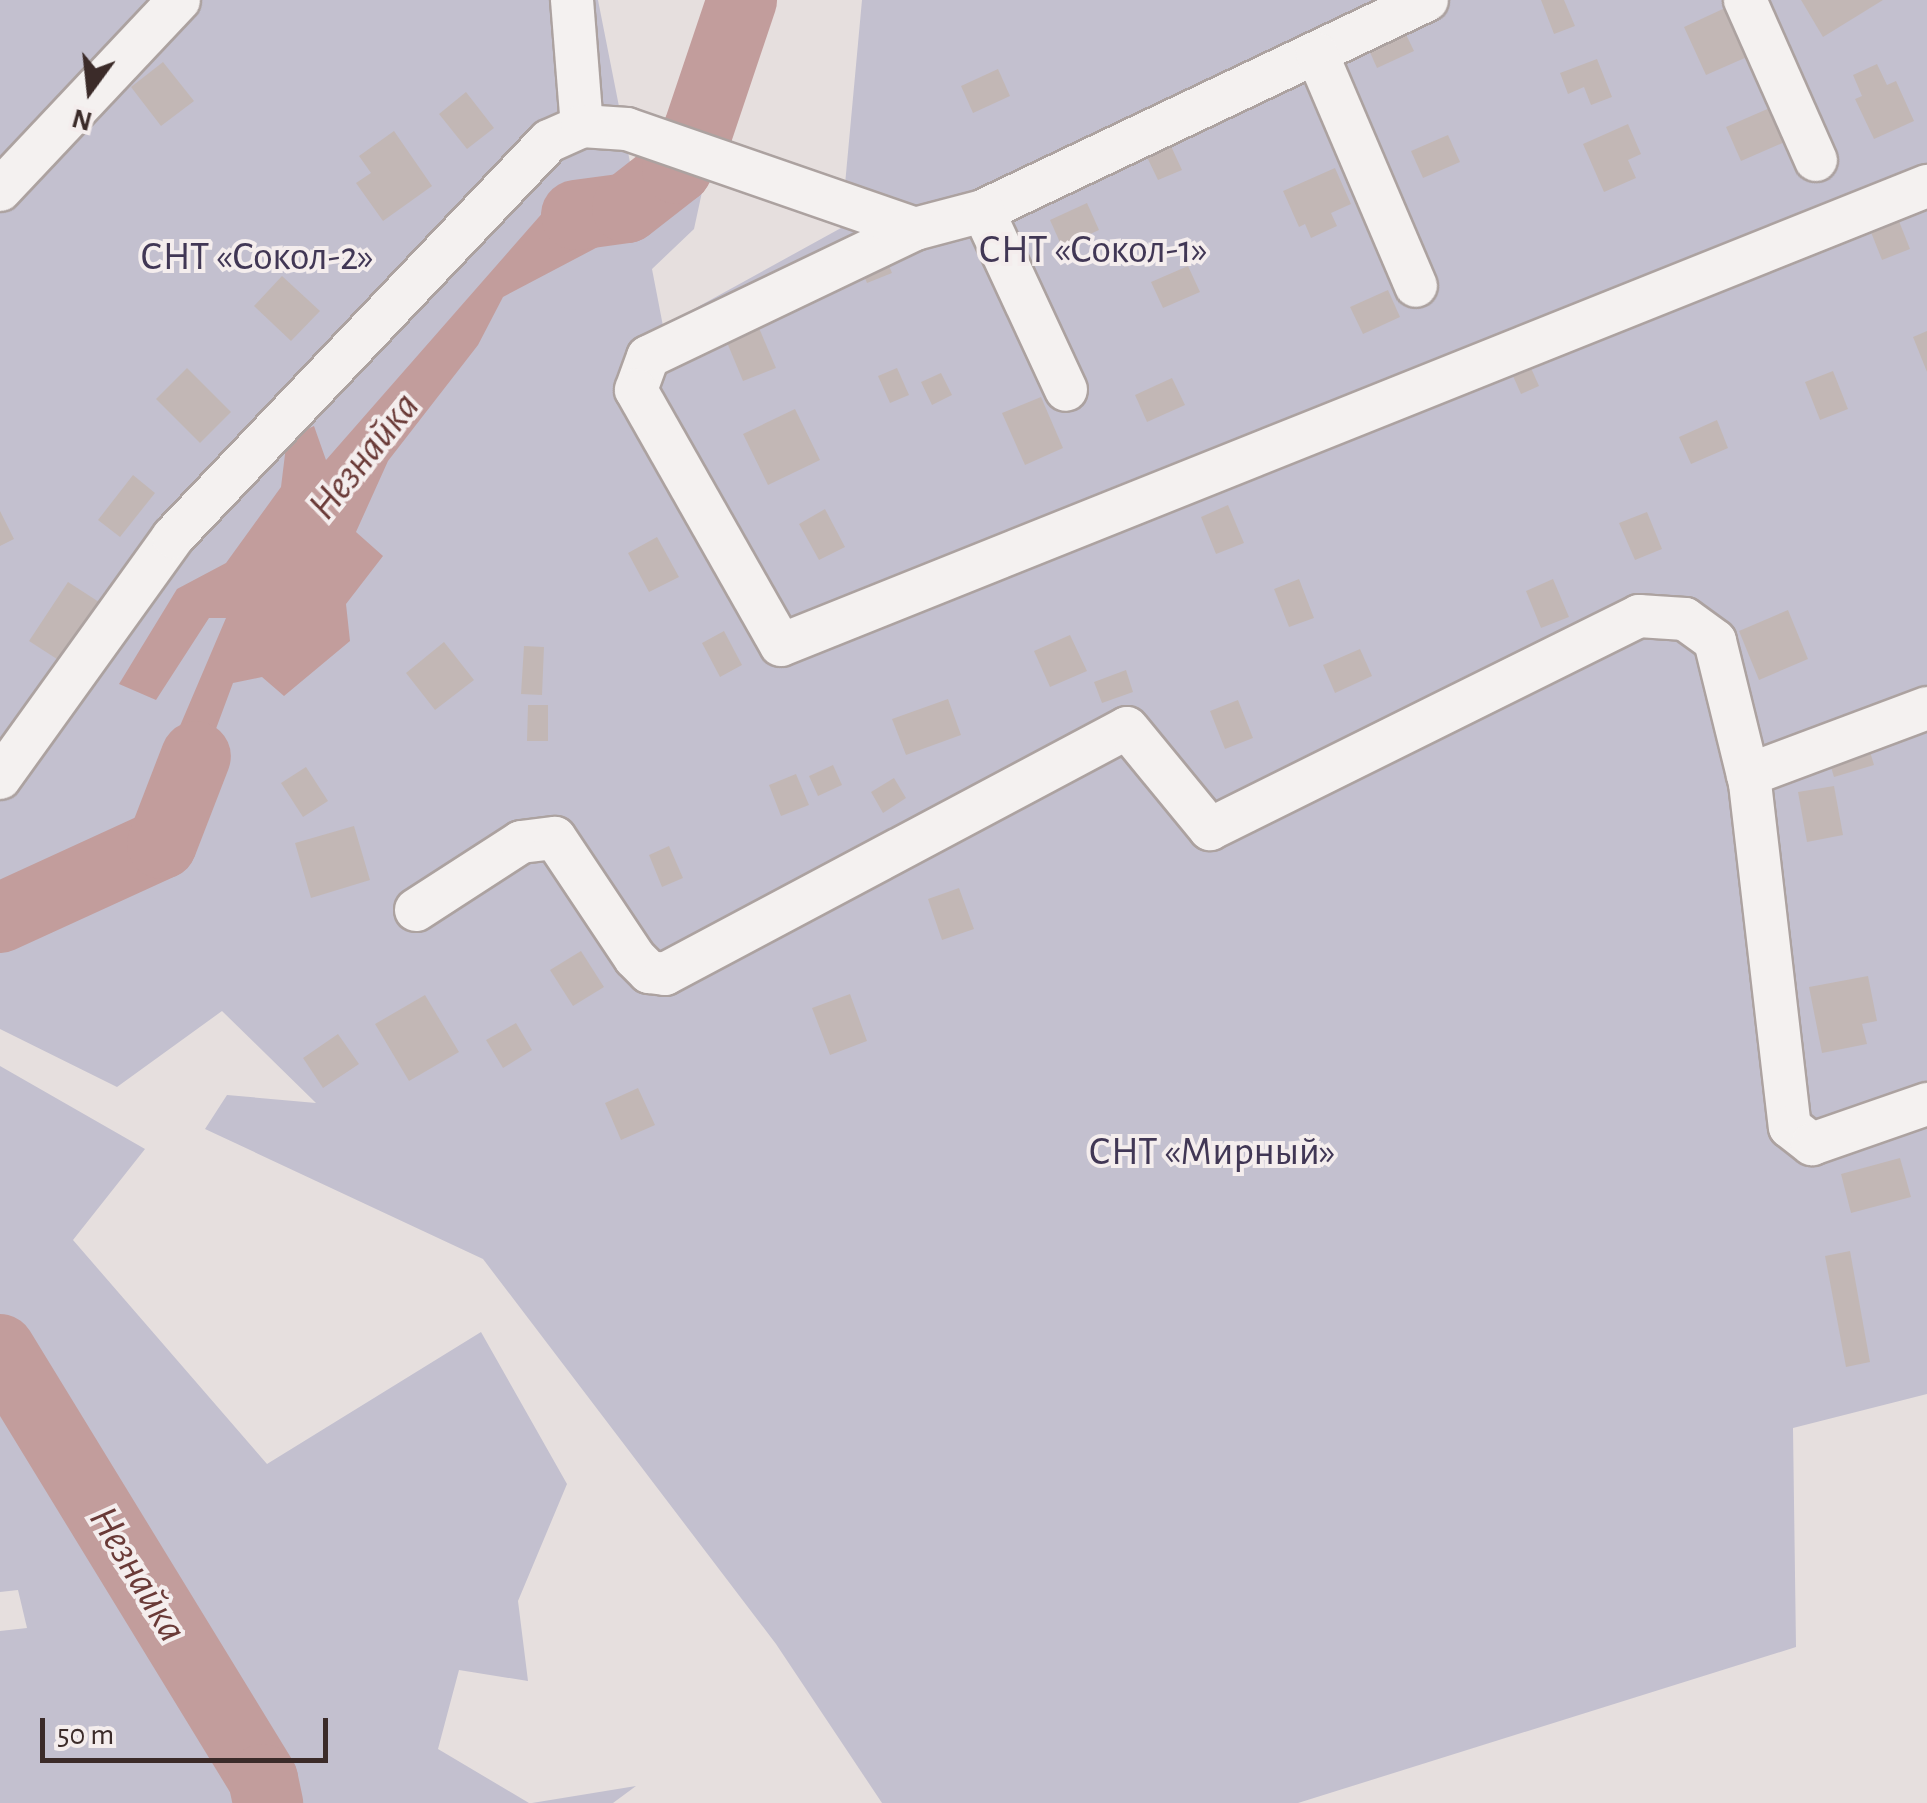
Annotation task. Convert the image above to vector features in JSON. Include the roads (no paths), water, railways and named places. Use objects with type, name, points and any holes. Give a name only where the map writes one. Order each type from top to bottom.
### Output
[{"type":"lane","points":[[0,190],[178,0]]},
{"type":"lane","points":[[572,0],[582,126]]},
{"type":"lane","points":[[1427,0],[983,211],[916,229],[648,356],[636,390],[781,645],[1927,186]]},
{"type":"lane","points":[[1745,0],[1816,160]]},
{"type":"lane","points":[[1317,54],[1416,286]]},
{"type":"lane","points":[[0,778],[173,536],[549,141],[582,126],[627,129],[916,229]]},
{"type":"lane","points":[[983,211],[1066,390]]},
{"type":"lane","points":[[416,910],[521,842],[555,838],[635,958],[649,972],[665,974],[1127,728],[1210,829],[1639,616],[1686,619],[1714,641],[1748,776],[1790,1127],[1812,1144],[1927,1104]]},
{"type":"lane","points":[[1748,776],[1927,708]]},
{"type":"water","points":[[721,0],[763,0],[747,89],[716,137],[679,124]]},
{"type":"water","points":[[659,174],[671,193],[647,221],[503,297],[478,345],[388,461],[356,532],[383,556],[346,604],[350,641],[284,696],[262,677],[233,683],[172,847],[149,841],[168,754],[226,618],[209,618],[156,700],[119,684],[177,589],[226,563],[281,487],[287,438],[314,426],[326,460],[567,185],[604,199]]},
{"type":"water","points":[[40,895],[50,913],[6,936],[0,952],[0,917]]},
{"type":"waterway","name":"Незнайка","points":[[576,215],[627,208],[677,169],[698,131],[742,0]]},
{"type":"waterway","name":"Незнайка","points":[[0,918],[162,844],[196,756]]},
{"type":"waterway","name":"Незнайка","points":[[0,1349],[263,1779],[268,1803]]},
{"type":"park label","name":"СНТ «Сокол-1»","points":[[1093,250]]},
{"type":"park label","name":"СНТ «Сокол-2»","points":[[257,257]]},
{"type":"park label","name":"СНТ «Мирный»","points":[[1212,1152]]}]
